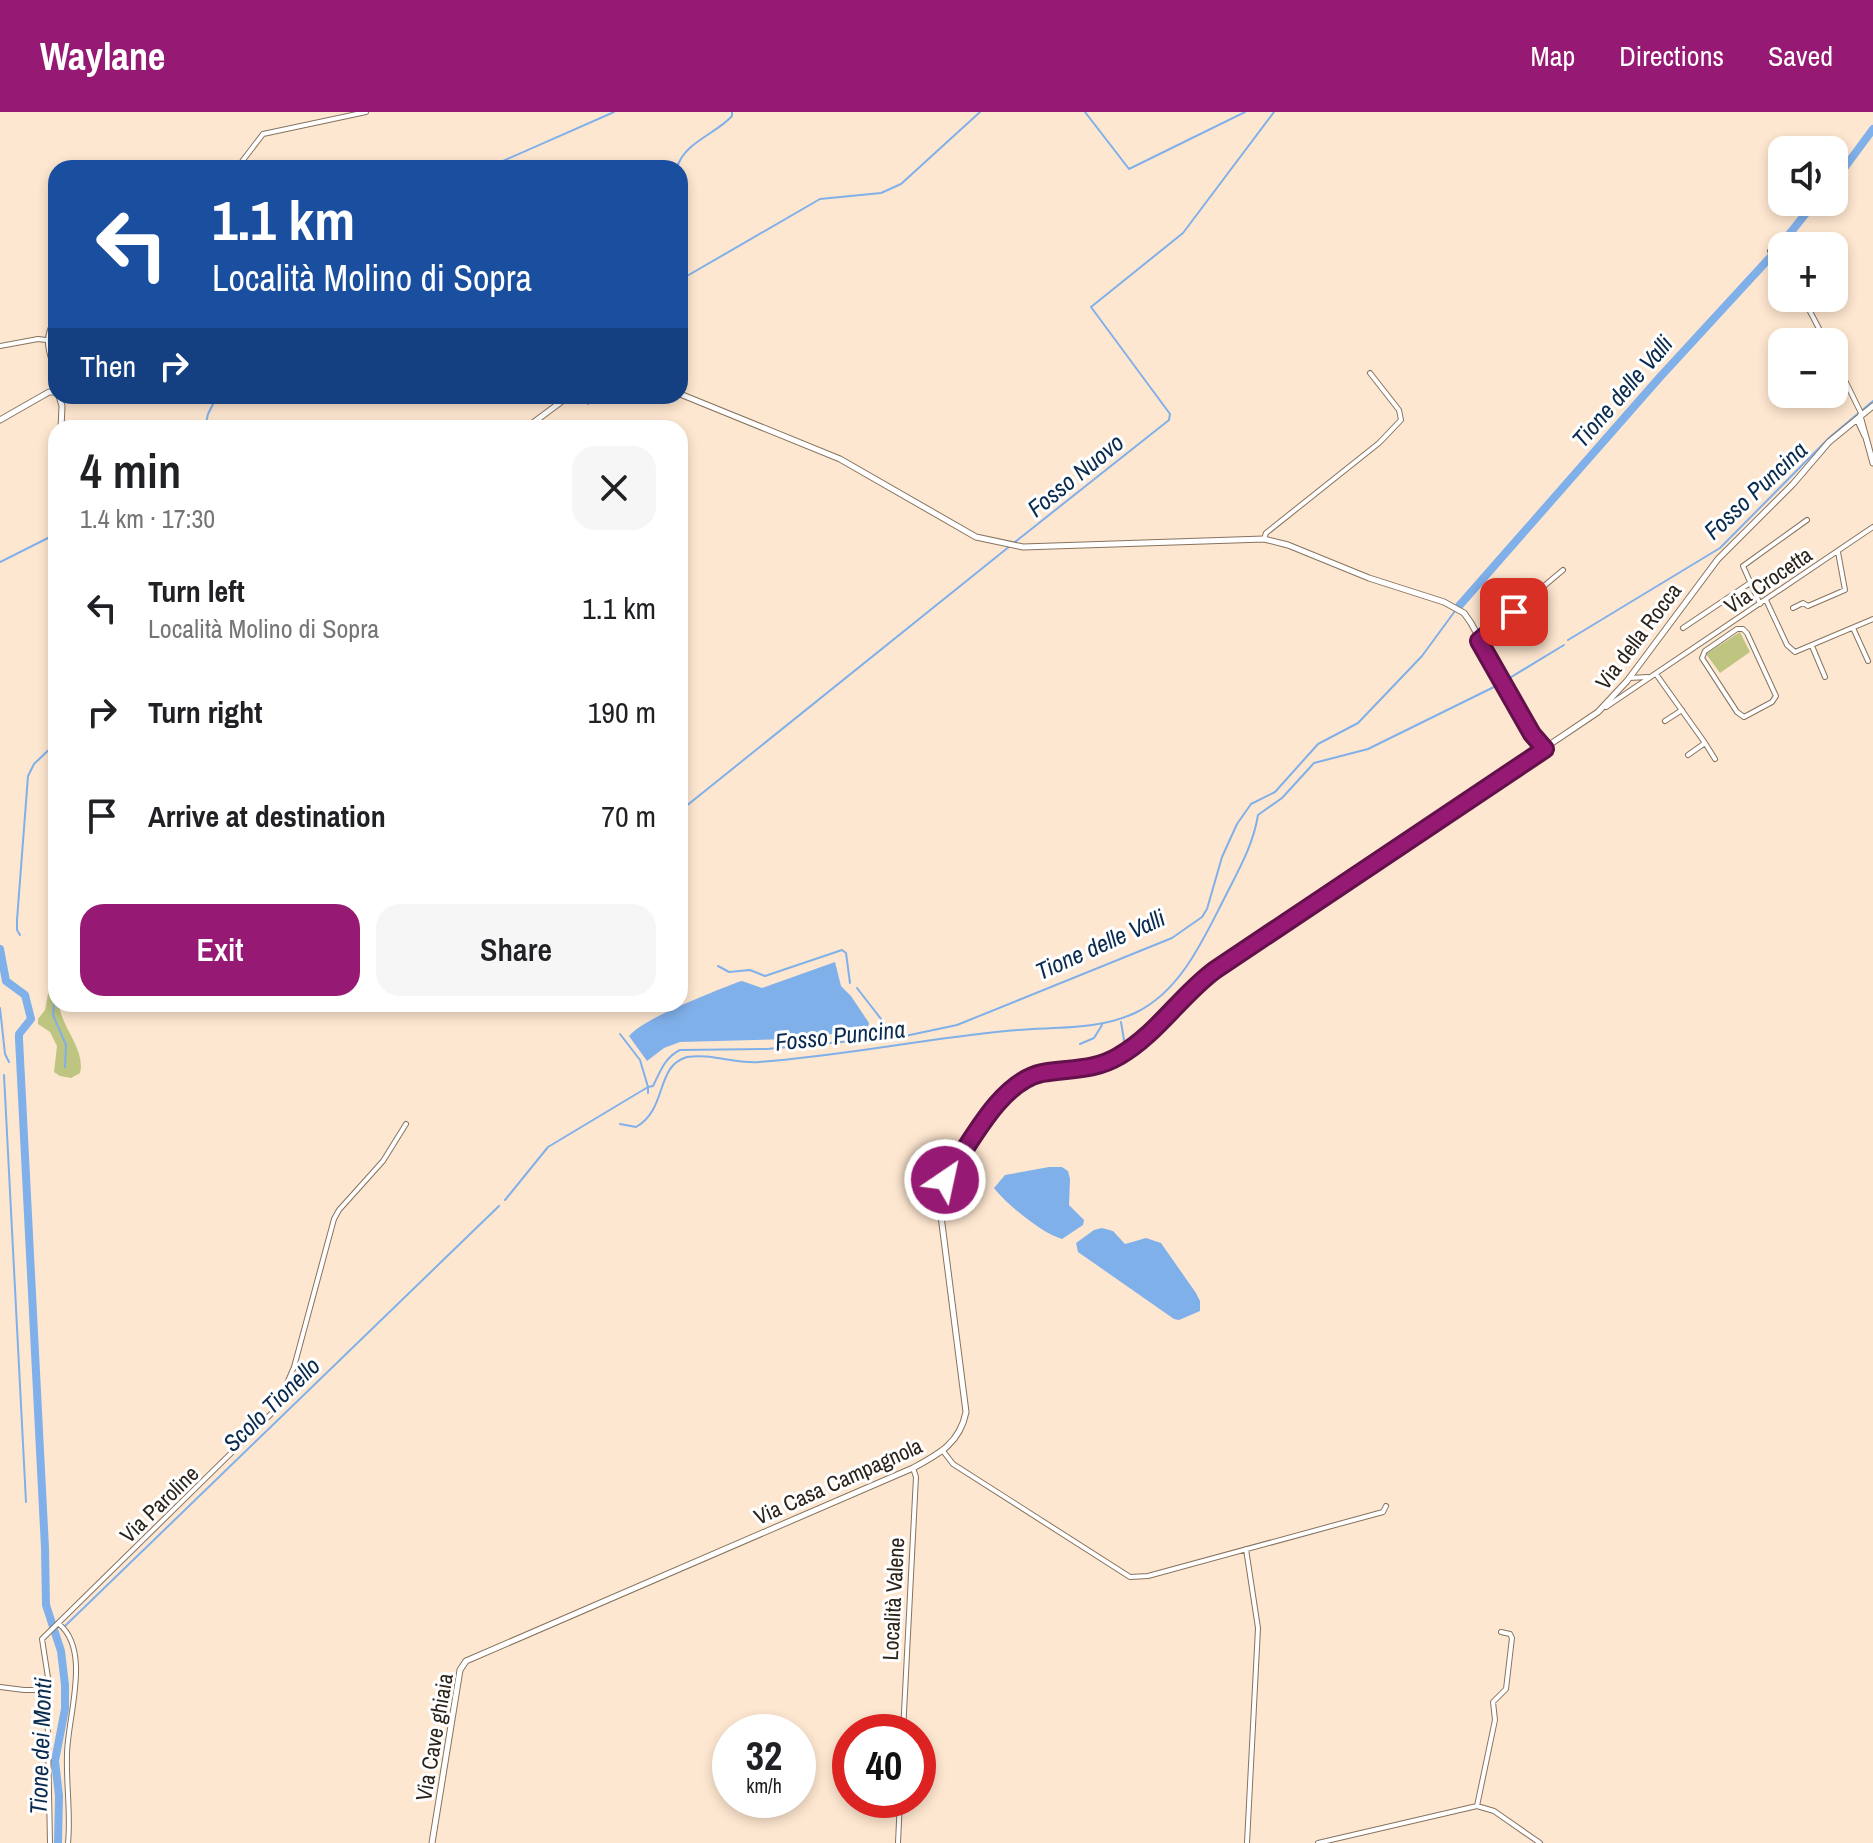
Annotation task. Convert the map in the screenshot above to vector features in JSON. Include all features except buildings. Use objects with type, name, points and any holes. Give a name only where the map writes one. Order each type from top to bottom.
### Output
[{"type":"street","points":[[243,160],[263,134],[366,112]]},
{"type":"street","points":[[48,336],[48,347]]},
{"type":"street","points":[[0,346],[46,340]]},
{"type":"street","points":[[1264,539],[1266,533],[1396,428],[1401,420],[1399,410],[1370,373]]},
{"type":"street","points":[[1848,387],[1858,408],[1873,463]]},
{"type":"street","points":[[0,420],[48,397]]},
{"type":"street","points":[[688,397],[840,459],[954,526],[976,537],[1002,544],[1023,547],[1264,539],[1299,548],[1369,578],[1427,595],[1464,613],[1532,734],[1545,749]]},
{"type":"street","points":[[537,420],[558,404]]},
{"type":"street","name":"Via della Rocca","points":[[945,1180],[998,1103],[1015,1086],[1034,1075],[1090,1069],[1122,1055],[1215,970],[1603,707],[1628,680],[1718,559],[1847,427],[1873,406]]},
{"type":"street","points":[[1860,416],[1860,428],[1866,436]]},
{"type":"street","points":[[1847,427],[1860,428]]},
{"type":"street","points":[[1760,604],[1743,568],[1744,564],[1807,520]]},
{"type":"street","name":"Via Crocetta","points":[[1603,707],[1873,527]]},
{"type":"street","name":"Via Crocetta","points":[[1793,608],[1803,603],[1808,606],[1845,590],[1838,552]]},
{"type":"street","points":[[1479,641],[1563,570]]},
{"type":"street","points":[[1683,628],[1750,583]]},
{"type":"street","points":[[1766,600],[1789,648],[1795,652],[1873,619]]},
{"type":"street","points":[[1853,628],[1868,661]]},
{"type":"street","name":"Via Crocetta","points":[[1737,629],[1746,631],[1775,694],[1774,701],[1749,716],[1740,716],[1702,658],[1703,653],[1720,641],[1737,629]]},
{"type":"street","name":"Via Crocetta","points":[[1715,634],[1720,641]]},
{"type":"street","points":[[1812,645],[1825,677]]},
{"type":"street","points":[[1640,663],[1643,674],[1655,674],[1666,685],[1715,759]]},
{"type":"street","points":[[1661,670],[1666,685]]},
{"type":"street","points":[[1640,684],[1632,687],[1628,680],[1655,674]]},
{"type":"street","points":[[1665,721],[1682,710]]},
{"type":"street","points":[[1688,755],[1705,743]]},
{"type":"street","name":"Via Paroline","points":[[47,1690],[49,1684],[42,1639],[276,1409],[294,1367],[334,1219],[383,1161],[406,1124]]},
{"type":"street","name":"Via Casa Campagnola","points":[[487,1650],[913,1468],[943,1451],[958,1436],[966,1412],[941,1216],[940,1193],[945,1180]]},
{"type":"street","points":[[943,1451],[953,1464],[1130,1577],[1148,1576],[1364,1518],[1383,1512],[1386,1506]]},
{"type":"street","name":"Località Valene","points":[[904,1714],[916,1477],[913,1468]]},
{"type":"street","points":[[1246,1549],[1258,1628],[1247,1843]]},
{"type":"street","points":[[59,1624],[71,1636],[76,1687],[66,1755],[68,1843]]},
{"type":"street","points":[[1477,1806],[1495,1720],[1493,1702],[1507,1686],[1512,1638],[1510,1634],[1501,1632]]},
{"type":"street","name":"Via Cave ghiaia","points":[[432,1843],[460,1670],[466,1661],[487,1650]]},
{"type":"street","points":[[0,1687],[47,1690],[50,1843]]},
{"type":"street","points":[[1318,1843],[1477,1806],[1494,1811],[1540,1843]]},
{"type":"street","points":[[898,1843],[899,1818]]},
{"type":"green space","points":[[1740,632],[1750,652],[1720,673],[1706,654]]},
{"type":"green space","points":[[48,994],[48,1012],[61,1012],[77,1047],[80,1073],[71,1078],[54,1072],[57,1046],[50,1032],[38,1024]]},
{"type":"water","points":[[835,962],[841,986],[869,1023],[867,1030],[791,1039],[680,1042],[664,1048],[647,1061],[629,1036],[667,1012],[688,1012],[688,1003],[738,982],[762,988]]},
{"type":"water","points":[[1062,1167],[1068,1171],[1069,1205],[1084,1220],[1083,1225],[1062,1239],[1025,1218],[994,1188],[1005,1175]]},
{"type":"water","points":[[1102,1228],[1113,1231],[1125,1244],[1146,1238],[1161,1243],[1196,1293],[1200,1311],[1179,1320],[1174,1319],[1078,1252],[1076,1243]]},
{"type":"waterway","points":[[505,160],[614,112]]},
{"type":"waterway","points":[[680,160],[732,116],[732,112]]},
{"type":"waterway","points":[[688,275],[820,199],[881,193],[901,184],[980,112]]},
{"type":"waterway","points":[[1085,112],[1129,169],[1245,112]]},
{"type":"waterway","name":"Fosso Nuovo","points":[[1015,542],[1169,420],[1170,414],[1091,307],[1183,233],[1274,112]]},
{"type":"waterway","name":"Tione delle Valli","points":[[1848,163],[1873,129]]},
{"type":"waterway","name":"Tione delle Valli","points":[[1459,606],[1804,216]]},
{"type":"waterway","name":"Fosso Puncina","points":[[1568,640],[1720,548],[1830,437],[1873,401]]},
{"type":"waterway","points":[[207,420],[213,404]]},
{"type":"waterway","points":[[0,562],[48,538]]},
{"type":"waterway","name":"Fosso Nuovo","points":[[688,805],[1010,546]]},
{"type":"waterway","name":"Tione delle Valli","points":[[648,1093],[648,1087],[653,1086],[667,1061],[680,1050],[767,1049],[905,1036],[957,1025],[1172,938],[1202,917],[1207,909],[1222,857],[1237,824],[1251,804],[1275,792],[1318,744],[1358,723],[1422,656],[1455,611]]},
{"type":"waterway","name":"Fosso Puncina","points":[[620,1124],[636,1127],[646,1119],[653,1110],[670,1069],[687,1057],[705,1056],[750,1062],[790,1059],[975,1034],[1105,1023],[1137,1012],[1166,991],[1199,947],[1244,858],[1258,815],[1282,798],[1314,763],[1368,749],[1498,685],[1564,645]]},
{"type":"waterway","points":[[20,935],[17,920],[28,776],[34,764],[48,751]]},
{"type":"waterway","name":"Tione dei Monti","points":[[0,949],[6,981],[25,995],[31,1019],[19,1034],[19,1039],[46,1605],[61,1651],[65,1685],[65,1709],[55,1761],[59,1796],[58,1843]]},
{"type":"waterway","name":"Tione delle Valli","points":[[718,966],[729,972],[750,970],[765,976],[842,950],[846,953],[850,983]]},
{"type":"waterway","name":"Tione delle Valli","points":[[857,988],[895,1037]]},
{"type":"waterway","points":[[0,1008],[5,1054],[9,1062]]},
{"type":"waterway","name":"Fosso Nuovo","points":[[53,1012],[66,1045],[65,1067]]},
{"type":"waterway","name":"Fosso Puncina","points":[[1121,1022],[1124,1040]]},
{"type":"waterway","name":"Fosso Puncina","points":[[1080,1044],[1094,1038],[1102,1025]]},
{"type":"waterway","name":"Scolo Tionello","points":[[505,1200],[548,1147],[648,1087],[640,1060],[620,1034]]},
{"type":"waterway","points":[[4,1075],[26,1502]]},
{"type":"waterway","name":"Scolo Tionello","points":[[65,1626],[499,1206]]},
{"type":"route","points":[[945,1180],[1003,1096],[1024,1079],[1045,1072],[1090,1069],[1122,1055],[1215,970],[1545,749],[1532,734],[1479,641],[1514,612]]}]
